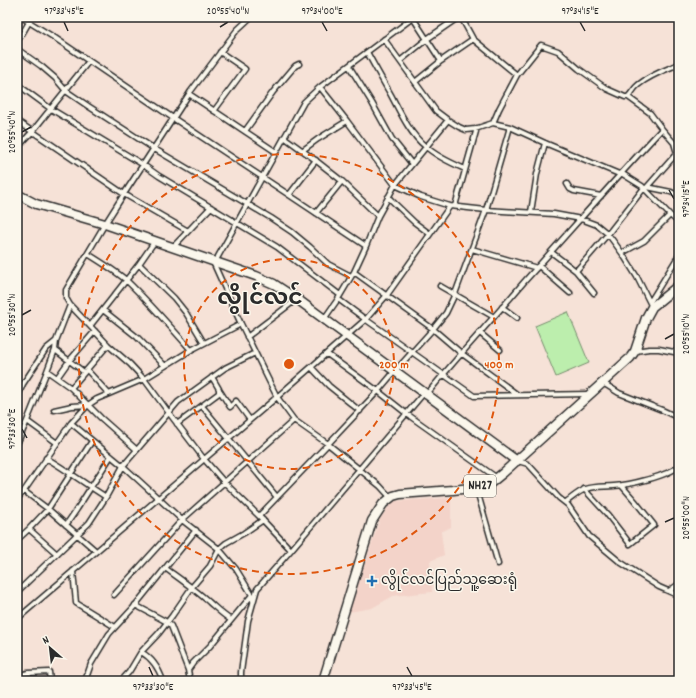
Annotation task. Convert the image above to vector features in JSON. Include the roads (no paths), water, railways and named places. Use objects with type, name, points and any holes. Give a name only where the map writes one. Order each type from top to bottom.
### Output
[{"type":"highway","points":[[17,194],[36,204],[105,224],[256,276],[274,284],[297,299],[517,461]]},
{"type":"highway","name":"NH27","points":[[390,498],[400,494],[476,487],[486,485],[497,478],[630,358],[635,351],[651,304],[679,285]]},
{"type":"highway","points":[[323,681],[372,521],[383,504],[390,498]]},
{"type":"street","points":[[21,17],[55,38],[262,178],[366,246]]},
{"type":"street","points":[[251,17],[236,30],[189,94],[142,164],[66,290],[66,298],[70,305],[108,345],[144,378],[204,459],[224,482],[291,550]]},
{"type":"street","points":[[390,498],[380,486],[360,469],[294,420],[277,397],[241,324],[213,261],[247,205],[304,102],[320,87],[413,17],[441,61]]},
{"type":"street","points":[[400,61],[427,39],[460,17],[473,39],[517,75]]},
{"type":"street","points":[[17,40],[29,22]]},
{"type":"street","points":[[384,39],[436,110],[459,127],[466,130],[493,123],[510,127],[544,143],[620,174],[645,187],[671,192],[679,196]]},
{"type":"street","points":[[415,82],[441,61],[473,39]]},
{"type":"street","points":[[493,123],[517,75],[541,44],[558,51],[607,89],[628,97],[650,113],[674,143],[677,153],[645,187],[608,234],[576,271]]},
{"type":"street","points":[[17,49],[41,66],[55,78],[66,91],[88,106],[153,148],[271,218],[292,232],[328,264],[351,276]]},
{"type":"street","points":[[214,111],[245,70],[220,52]]},
{"type":"street","points":[[367,52],[408,125],[420,141],[426,147],[447,161],[465,169]]},
{"type":"street","points":[[17,148],[66,91],[89,61]]},
{"type":"street","points":[[245,131],[273,92],[295,66],[299,64]]},
{"type":"street","points":[[628,97],[637,86],[646,79],[679,64]]},
{"type":"street","points":[[349,66],[392,139],[412,164]]},
{"type":"street","points":[[17,84],[51,109],[277,247],[366,320],[474,396],[591,394]]},
{"type":"street","points":[[320,87],[395,185],[421,197],[453,206],[486,210],[554,214],[581,219],[597,225],[608,234],[622,253],[651,304]]},
{"type":"street","points":[[189,94],[276,152]]},
{"type":"street","points":[[324,319],[354,272],[378,216],[395,185],[448,120]]},
{"type":"street","points":[[303,150],[347,121]]},
{"type":"street","points":[[17,122],[124,194],[188,231]]},
{"type":"street","points":[[259,516],[360,411],[433,330],[446,313],[455,294],[486,210],[510,127]]},
{"type":"street","points":[[17,619],[366,320],[387,295],[430,234],[453,206],[477,128]]},
{"type":"street","points":[[242,681],[241,672],[248,621],[257,589],[425,393],[662,129]]},
{"type":"street","points":[[284,137],[342,181],[378,216]]},
{"type":"street","points":[[531,212],[544,143]]},
{"type":"street","points":[[289,195],[316,160]]},
{"type":"street","points":[[316,213],[342,181]]},
{"type":"street","points":[[567,184],[570,189],[574,191],[601,196]]},
{"type":"street","points":[[645,187],[679,223]]},
{"type":"street","points":[[388,197],[414,222],[430,234]]},
{"type":"street","points":[[173,247],[211,207]]},
{"type":"street","points":[[622,253],[644,241],[670,215]]},
{"type":"street","points":[[90,326],[139,264],[155,241]]},
{"type":"street","points":[[472,249],[538,267],[570,293]]},
{"type":"street","points":[[551,252],[576,271],[594,293]]},
{"type":"street","points":[[88,254],[114,271],[126,281],[191,350]]},
{"type":"street","points":[[651,304],[679,255]]},
{"type":"street","points":[[139,264],[174,298],[186,313],[204,343]]},
{"type":"street","points":[[354,272],[387,295],[461,353],[518,395]]},
{"type":"street","points":[[440,286],[494,316]]},
{"type":"street","points":[[248,337],[297,299]]},
{"type":"street","points":[[17,444],[47,371],[55,350],[56,341],[70,305]]},
{"type":"street","points":[[502,307],[517,318]]},
{"type":"street","points":[[103,310],[137,337],[165,366]]},
{"type":"street","points":[[17,499],[71,423],[88,405],[108,394],[144,378],[191,350],[241,324]]},
{"type":"street","points":[[57,378],[69,361],[95,331]]},
{"type":"street","points":[[480,333],[500,350]]},
{"type":"street","points":[[17,398],[23,384],[46,349],[56,341]]},
{"type":"street","points":[[70,388],[108,345]]},
{"type":"street","points":[[635,351],[659,349],[679,353]]},
{"type":"street","points":[[55,350],[69,361],[86,371],[108,394]]},
{"type":"street","points":[[17,592],[89,523],[123,466],[178,402],[224,368],[255,353]]},
{"type":"street","points":[[327,354],[407,414],[497,478]]},
{"type":"street","points":[[311,367],[329,386],[360,411]]},
{"type":"street","points":[[47,371],[70,388],[137,450]]},
{"type":"street","points":[[212,377],[230,407],[236,401],[250,420]]},
{"type":"street","points":[[603,383],[619,393],[675,415],[679,418]]},
{"type":"street","points":[[178,424],[220,391]]},
{"type":"street","points":[[54,410],[72,406],[88,405]]},
{"type":"street","points":[[202,406],[276,496]]},
{"type":"street","points":[[114,595],[182,520],[294,420]]},
{"type":"street","points":[[27,421],[57,443]]},
{"type":"street","points":[[71,423],[123,466],[182,520],[219,549],[236,569],[252,595],[254,602]]},
{"type":"street","points":[[17,540],[48,509],[92,440]]},
{"type":"street","points":[[66,525],[78,509],[90,487],[111,456]]},
{"type":"street","points":[[46,458],[106,496]]},
{"type":"street","points":[[517,461],[528,464],[559,498],[566,502],[590,536],[620,562],[659,587],[675,594],[679,598]]},
{"type":"street","points":[[566,502],[584,489],[594,487],[622,486],[653,478],[670,472],[679,466]]},
{"type":"street","points":[[584,489],[607,514],[630,544],[654,525],[622,486]]},
{"type":"street","points":[[476,487],[498,564]]},
{"type":"street","points":[[24,491],[48,509],[96,551]]},
{"type":"street","points":[[121,681],[129,672],[141,652],[167,622],[210,566],[219,549],[263,520]]},
{"type":"street","points":[[29,529],[57,554]]},
{"type":"street","points":[[85,681],[91,664],[109,634],[196,530]]},
{"type":"street","points":[[165,568],[231,620]]},
{"type":"street","points":[[73,571],[76,603],[115,627]]},
{"type":"street","points":[[669,591],[679,584]]},
{"type":"street","points":[[188,670],[252,595]]},
{"type":"street","points":[[134,605],[167,622],[171,626],[188,670],[190,681]]},
{"type":"street","points":[[141,652],[149,656],[160,672],[163,681]]},
{"type":"street","points":[[17,676],[28,673],[49,672],[50,681]]},
{"type":"place","name":"လွိုင်လင်ပြည်သူ့ဆေးရုံ","points":[[372,581]]},
{"type":"district","name":"လွိုင်လင်","points":[[260,299]]}]
